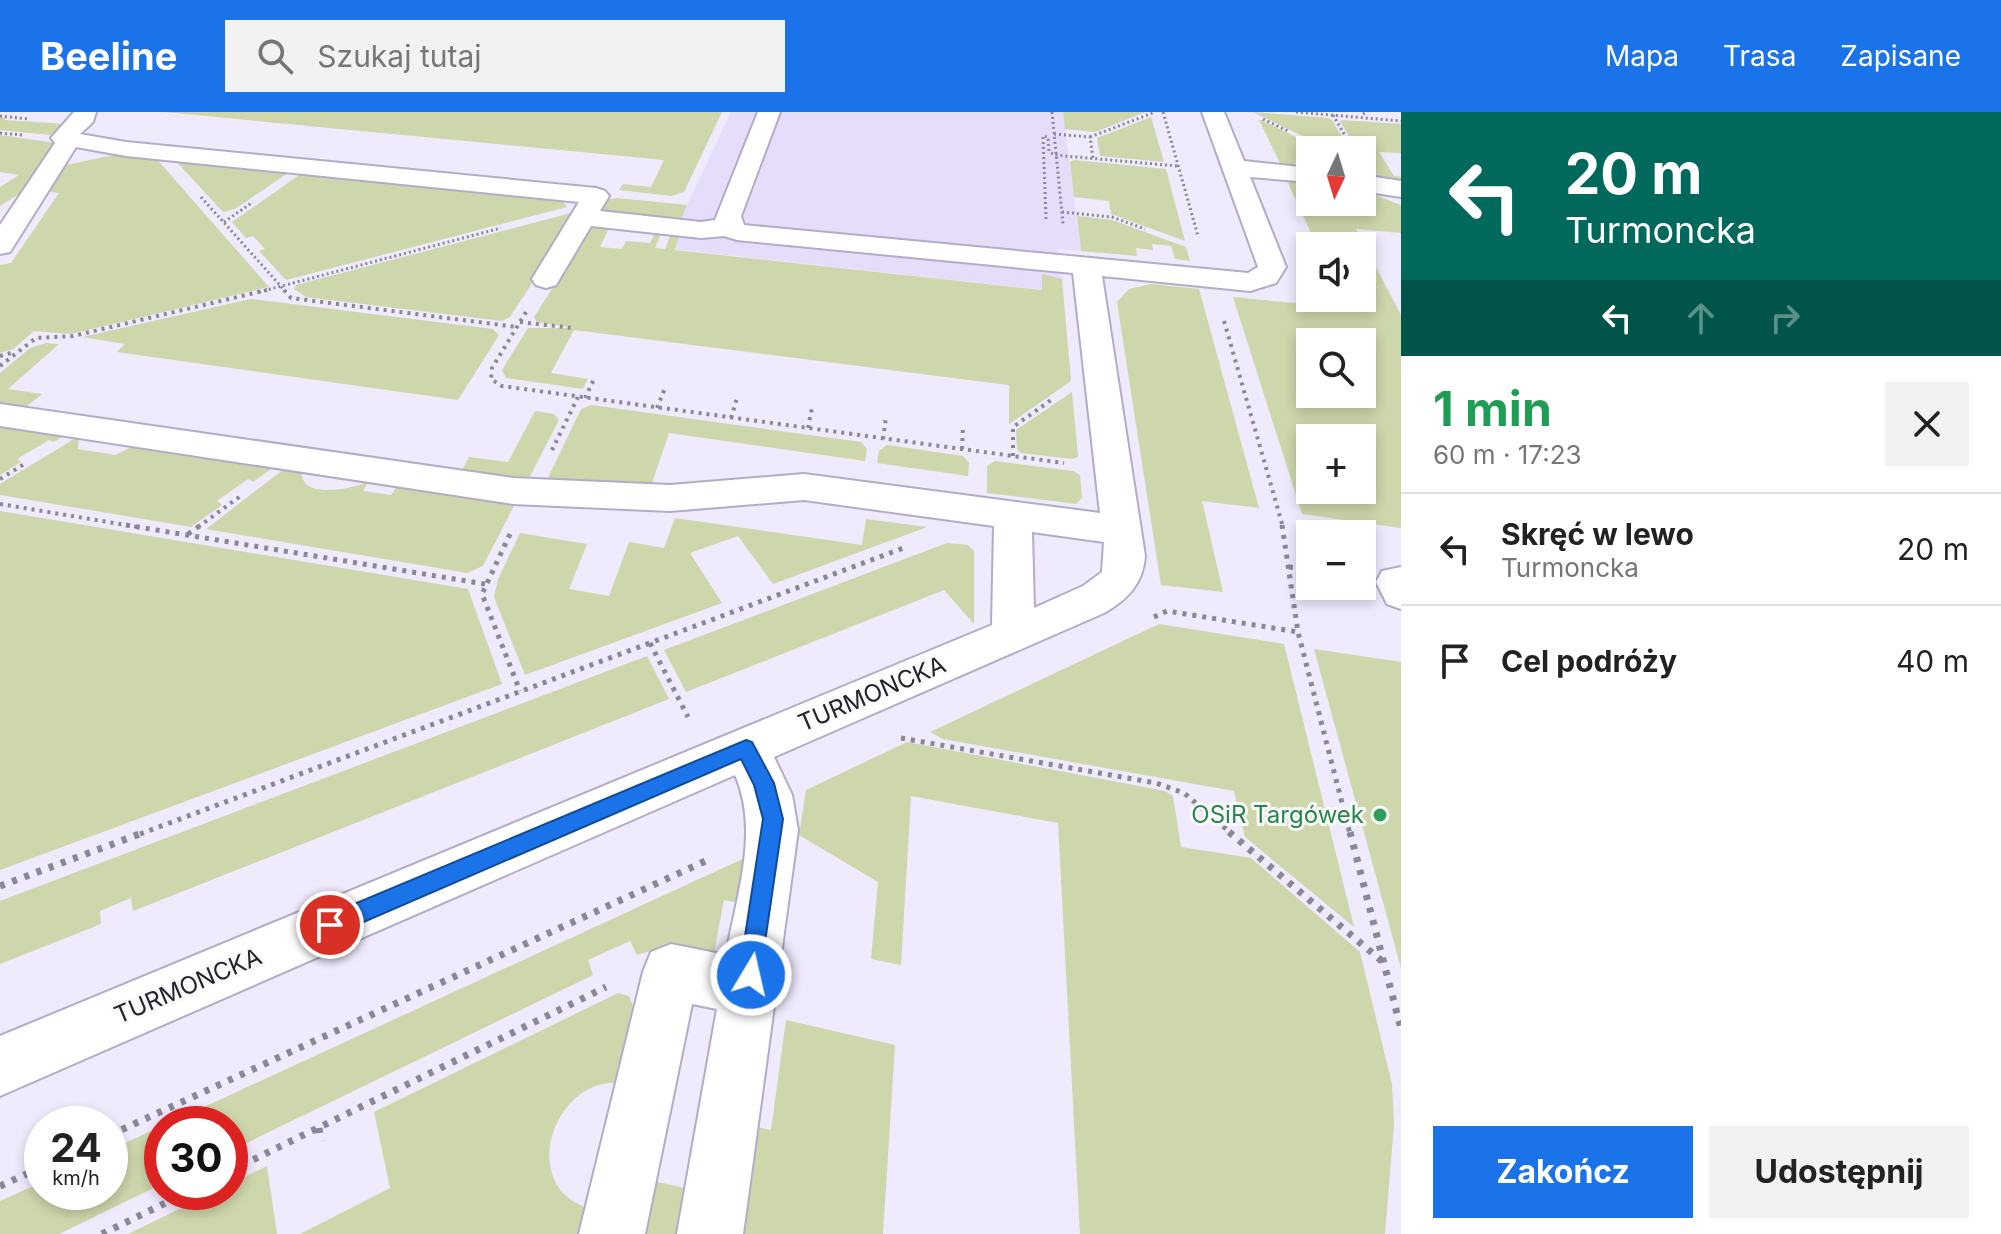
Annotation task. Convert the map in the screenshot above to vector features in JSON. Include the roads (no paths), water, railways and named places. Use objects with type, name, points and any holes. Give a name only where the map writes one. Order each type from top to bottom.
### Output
[{"type":"street","points":[[85,112],[83,120],[62,136],[69,140],[126,149],[596,196],[546,279]]},
{"type":"street","points":[[729,227],[728,216],[769,112]]},
{"type":"street","points":[[583,217],[701,230],[729,227],[748,235],[1250,282],[1266,277],[1272,267],[1271,261],[1213,112]]},
{"type":"street","points":[[0,246],[69,140]]},
{"type":"street","points":[[53,164],[126,149]]},
{"type":"street","points":[[1235,168],[1296,174]]},
{"type":"street","points":[[1376,185],[1401,189]]},
{"type":"street","points":[[1376,187],[1401,198]]},
{"type":"street","name":"TURMONCKA","points":[[0,1066],[1114,589],[1124,572],[1121,530],[1077,268]]},
{"type":"street","points":[[0,415],[531,492],[670,498],[804,487],[1121,530]]},
{"type":"street","points":[[1013,515],[1013,634]]},
{"type":"street","points":[[710,1234],[773,830],[768,795],[728,756]]},
{"type":"street","points":[[612,1234],[671,972],[748,988]]},
{"type":"place","name":"OSiR Targówek","points":[[1380,815]]}]
